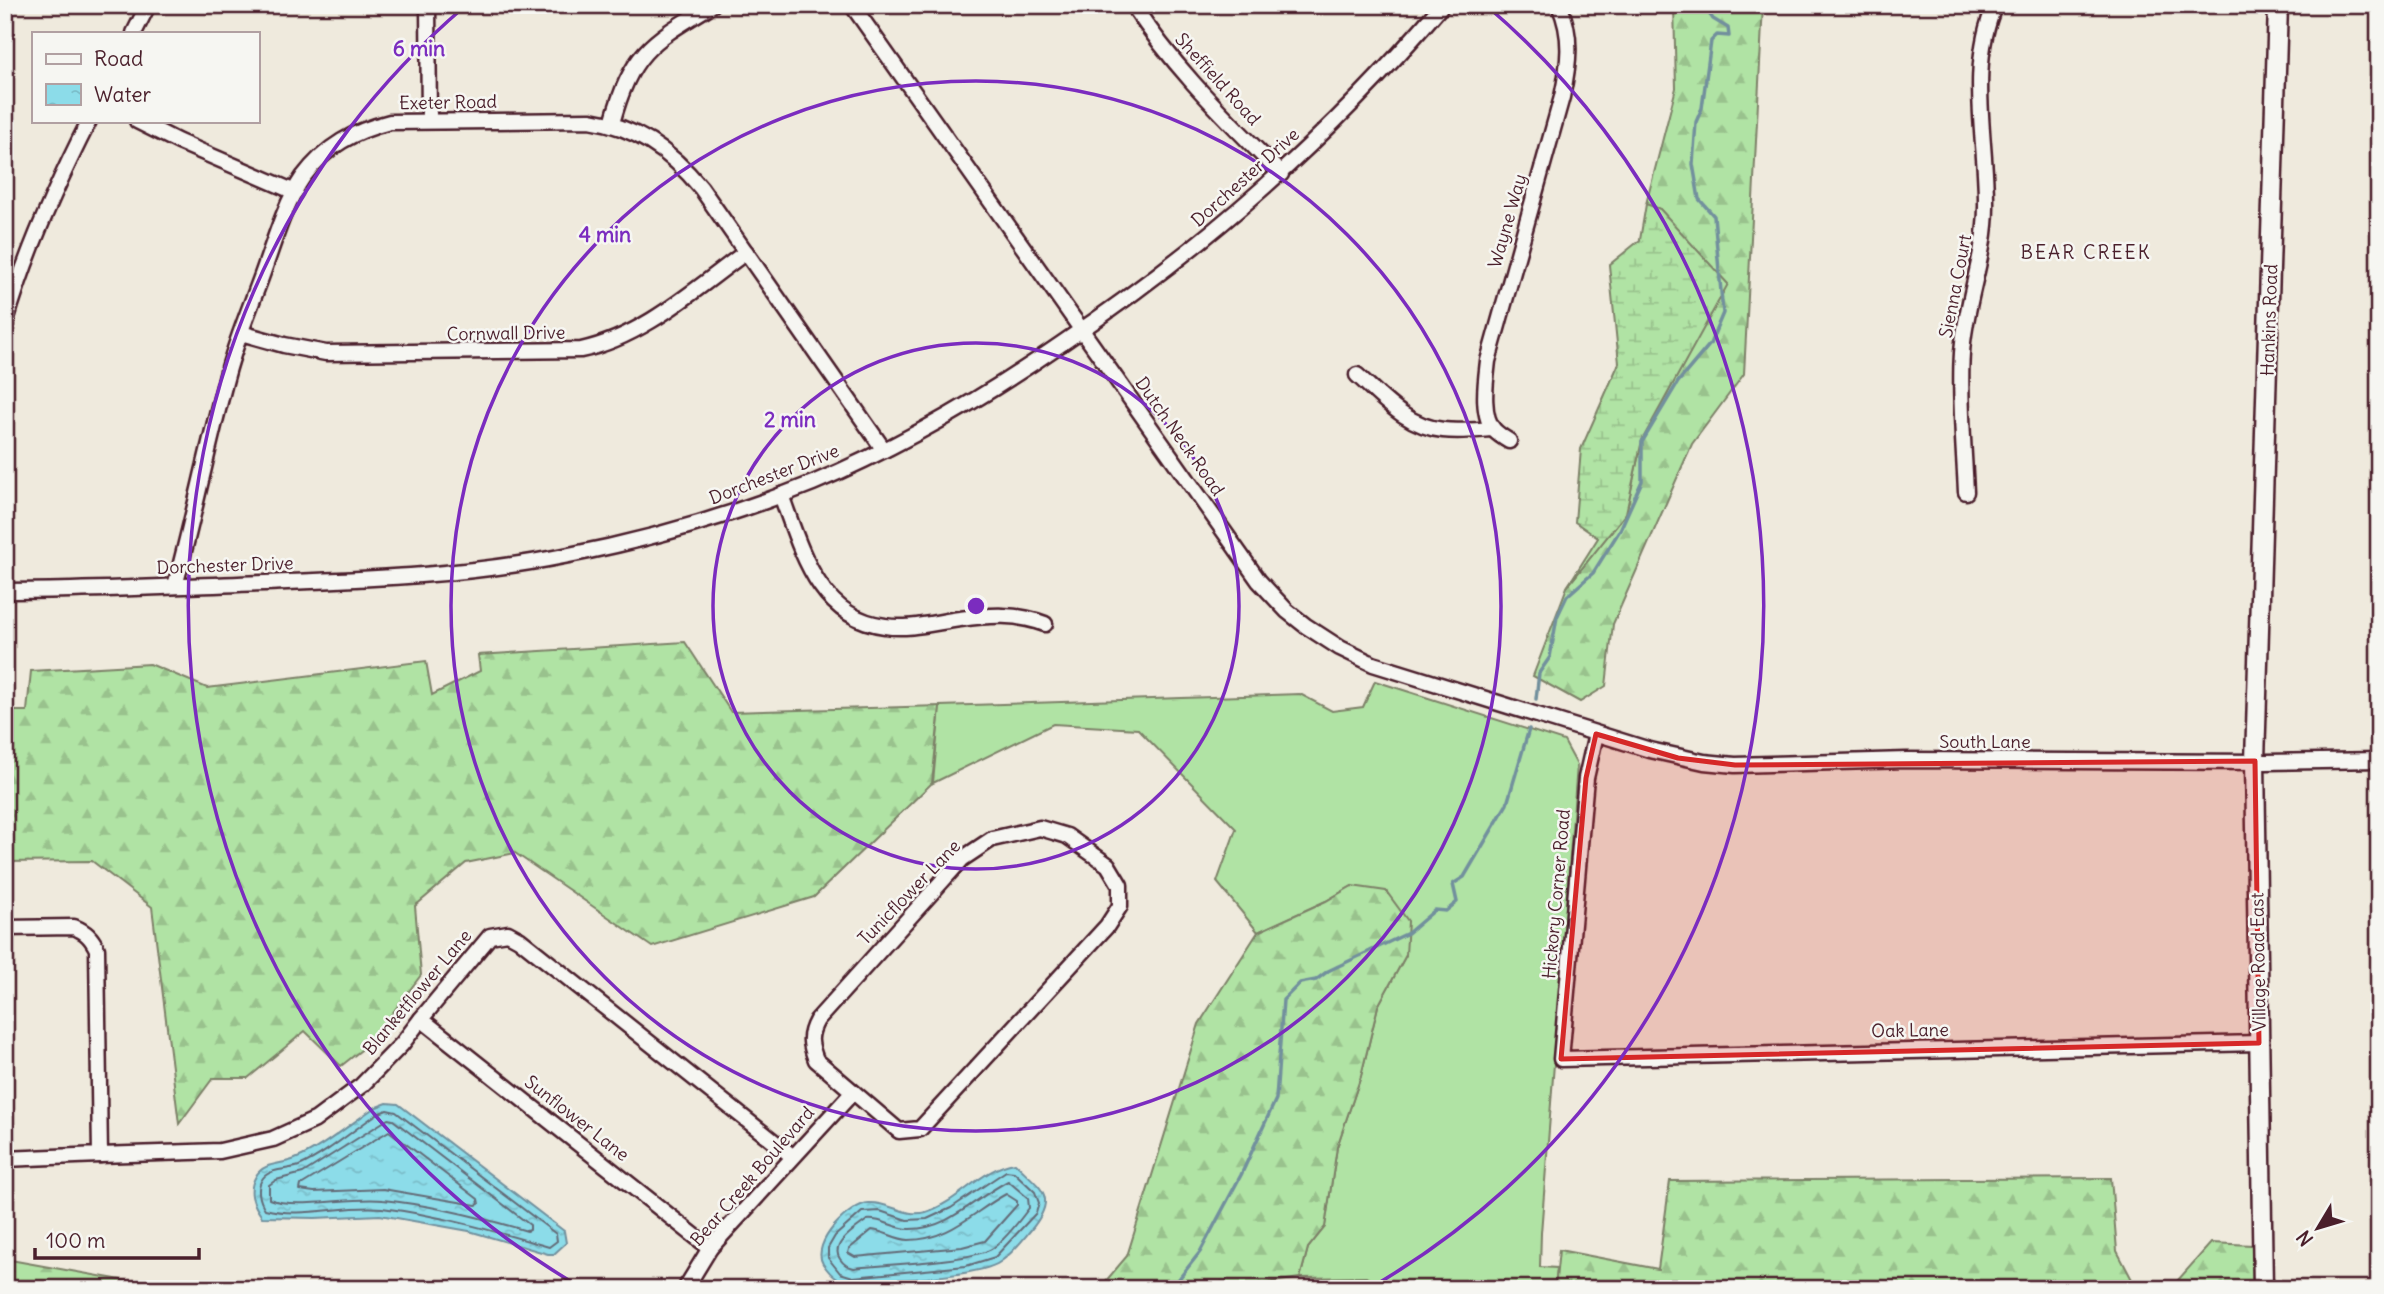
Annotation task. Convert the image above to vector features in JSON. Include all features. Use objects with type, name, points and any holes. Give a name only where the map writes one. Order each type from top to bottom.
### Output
[{"type":"main road","name":"Hankins Road","points":[[2258,635],[2278,5]]},
{"type":"main road","name":"Village Road East","points":[[2258,635],[2255,761],[2263,1289]]},
{"type":"street","points":[[134,32],[148,5]]},
{"type":"street","points":[[428,5],[429,121]]},
{"type":"street","points":[[612,123],[626,78],[645,51],[663,36],[712,5]]},
{"type":"street","name":"Dutch Neck Road","points":[[852,5],[1259,581],[1287,611],[1340,648],[1373,664],[1596,733]]},
{"type":"street","name":"Sheffield Road","points":[[1133,5],[1197,90],[1281,174]]},
{"type":"street","name":"Dorchester Drive","points":[[5,591],[426,576],[516,565],[649,537],[781,495],[884,450],[958,410],[1082,330],[1191,251],[1281,174],[1369,87],[1442,5]]},
{"type":"street","name":"Wayne Way","points":[[1492,429],[1485,394],[1488,361],[1568,69],[1570,46],[1567,24],[1559,5]]},
{"type":"street","name":"Sienna Court","points":[[1966,492],[1962,354],[1967,312],[1983,247],[1986,205],[1979,104],[1988,21],[1995,5]]},
{"type":"street","name":"Exeter Road","points":[[175,586],[227,374],[295,192],[327,150],[362,129],[390,122],[573,119],[612,123],[643,138],[678,162],[701,188],[884,450]]},
{"type":"street","points":[[5,325],[46,211],[89,122]]},
{"type":"street","points":[[139,122],[295,192]]},
{"type":"street","name":"Cornwall Drive","points":[[241,333],[326,353],[581,350],[601,346],[636,331],[746,252]]},
{"type":"street","points":[[1357,375],[1395,409],[1419,425],[1445,430],[1492,429],[1508,441]]},
{"type":"street","points":[[781,495],[810,571],[829,598],[854,617],[893,627],[994,614],[1045,624]]},
{"type":"street","name":"South Lane","points":[[1596,733],[1678,758],[1735,765],[1907,761],[2379,760]]},
{"type":"street","name":"Hickory Corner Road","points":[[1561,1059],[1586,778],[1596,733]]},
{"type":"street","name":"Tunicflower Lane","points":[[1040,828],[1067,836],[1108,865],[1120,885],[1120,906],[1107,926],[920,1129],[899,1131],[853,1092],[816,1060],[809,1033],[817,1020],[962,859],[992,839],[1040,828]]},
{"type":"street","points":[[5,928],[74,927],[92,938],[97,948],[100,1155]]},
{"type":"street","name":"Blanketflower Lane","points":[[5,1159],[220,1151],[273,1139],[315,1120],[362,1085],[402,1044],[489,936],[508,933],[792,1156]]},
{"type":"street","name":"Sunflower Lane","points":[[421,1019],[710,1248]]},
{"type":"street","name":"Oak Lane","points":[[1561,1059],[2259,1043]]},
{"type":"street","name":"Bear Creek Boulevard","points":[[685,1289],[710,1248],[853,1092]]},
{"type":"highlighted area","points":[[1596,734],[1678,758],[1735,765],[2255,761],[2259,1043],[1561,1059],[1586,778]]},
{"type":"green space","points":[[1674,5],[1763,5],[1744,374],[1692,444],[1613,624],[1606,686],[1580,702],[1533,676],[1567,587],[1626,513],[1642,440],[1727,284],[1660,209],[1646,204],[1676,88]]},
{"type":"green space","points":[[1646,204],[1660,209],[1728,284],[1642,440],[1626,513],[1567,587],[1598,538],[1575,522],[1581,449],[1619,363],[1609,265],[1640,240]]},
{"type":"green space","points":[[685,642],[731,712],[940,706],[932,783],[814,897],[652,947],[515,853],[466,863],[415,906],[421,975],[370,1043],[341,1066],[305,1031],[248,1078],[213,1078],[179,1124],[152,907],[92,861],[5,862],[5,711],[27,711],[31,671],[150,664],[207,688],[426,661],[432,695],[480,671],[478,655]]},
{"type":"green space","points":[[1375,681],[1564,741],[1577,765],[1541,1233],[1540,1267],[1557,1268],[1555,1289],[1385,1289],[1366,1277],[1300,1278],[1308,1248],[1325,1226],[1337,1147],[1361,1076],[1378,1006],[1406,955],[1352,886],[1258,932],[1217,882],[1236,829],[1138,729],[1053,724],[933,783],[940,706],[1300,694],[1332,711],[1363,707]]},
{"type":"green space","points":[[1352,886],[1386,891],[1408,921],[1406,955],[1378,1006],[1361,1076],[1337,1147],[1325,1227],[1308,1248],[1300,1278],[1225,1289],[1099,1289],[1127,1256],[1199,1024],[1258,932]]},
{"type":"green space","points":[[2111,1178],[2117,1251],[2137,1289],[1555,1289],[1559,1250],[1658,1269],[1670,1181]]},
{"type":"green space","points":[[2211,1243],[2252,1245],[2253,1289],[2170,1289]]},
{"type":"green space","points":[[5,1259],[171,1289],[5,1289]]},
{"type":"water","points":[[387,1103],[398,1104],[564,1231],[566,1243],[554,1254],[548,1254],[469,1231],[380,1215],[262,1217],[252,1192],[253,1182],[259,1171],[305,1155],[374,1108]]},
{"type":"water","points":[[1015,1163],[1044,1194],[1044,1209],[1030,1231],[1000,1262],[952,1275],[853,1284],[836,1278],[823,1264],[820,1255],[827,1236],[843,1217],[861,1205],[877,1203],[911,1213],[926,1212],[949,1201],[991,1171]]},
{"type":"waterway","points":[[1536,699],[1539,673],[1550,657],[1557,617],[1567,596],[1593,573],[1620,530],[1642,481],[1642,442],[1678,382],[1710,344],[1723,313],[1714,216],[1699,199],[1693,164],[1696,122],[1702,108],[1711,41],[1717,35],[1729,36],[1728,28],[1713,19],[1703,5]]},
{"type":"waterway","points":[[1171,1289],[1200,1252],[1241,1175],[1276,1099],[1283,1000],[1300,983],[1316,980],[1328,971],[1408,933],[1435,910],[1446,911],[1457,902],[1453,884],[1464,877],[1507,804],[1529,729]]},
{"type":"district","name":"BEAR CREEK","points":[[2086,252]]}]
